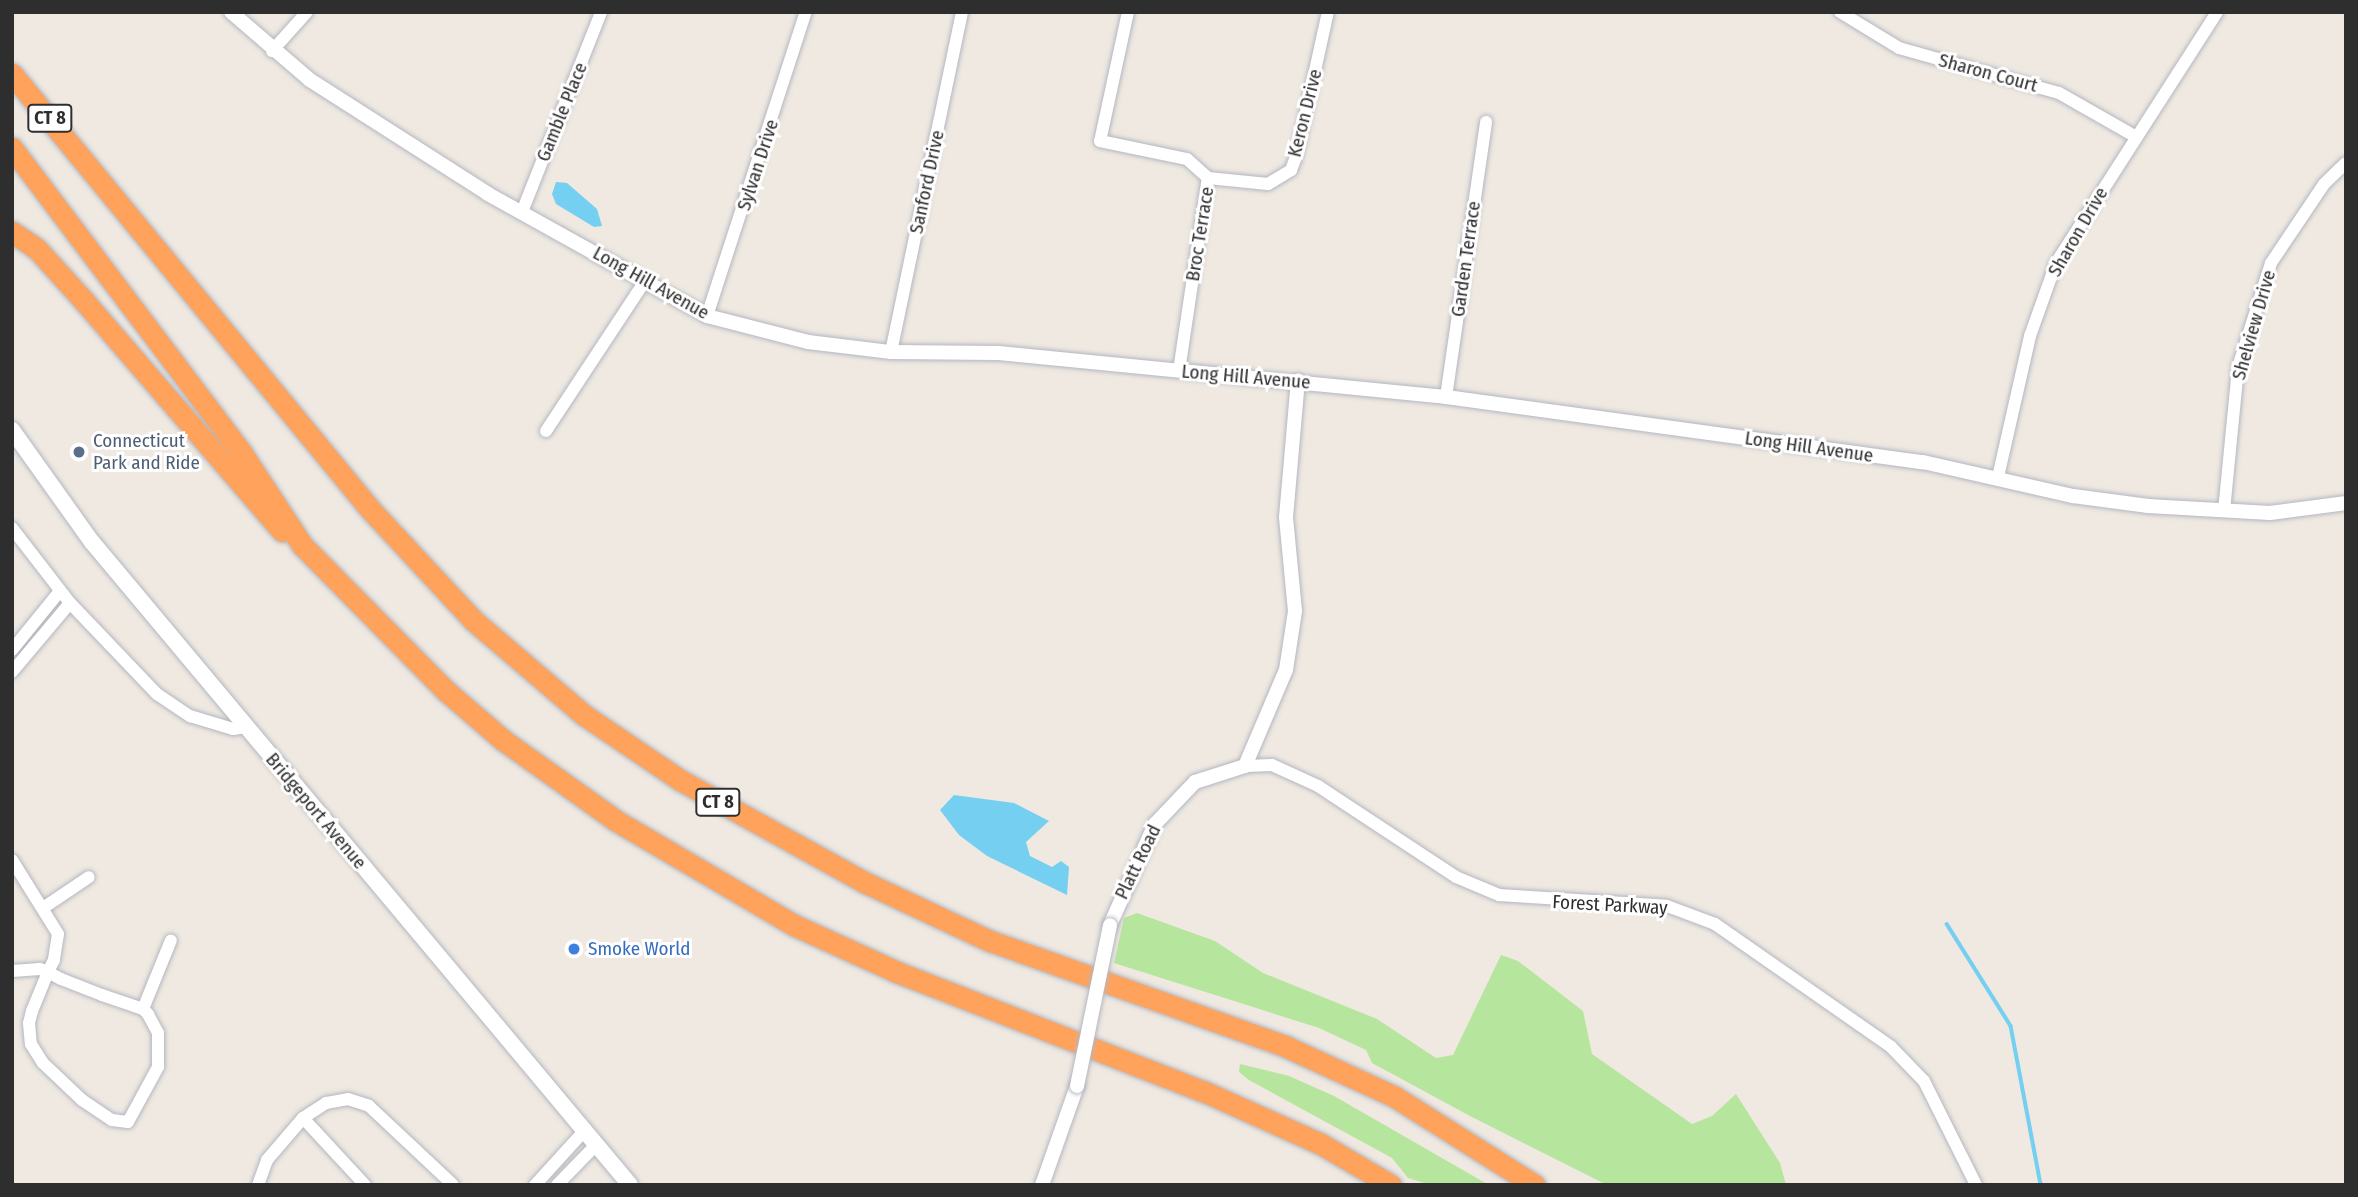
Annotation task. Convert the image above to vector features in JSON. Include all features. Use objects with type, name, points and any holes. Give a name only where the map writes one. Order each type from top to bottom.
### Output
[{"type":"highway","name":"CT 8","points":[[12,74],[370,509],[473,621],[584,715],[680,780],[864,882],[990,941],[1287,1047],[1395,1097],[1535,1185]]},
{"type":"highway","name":"CT 8","points":[[12,148],[241,452],[302,545],[445,690],[503,740],[709,878],[897,972],[1215,1096],[1321,1144],[1391,1185]]},
{"type":"highway","points":[[12,232],[37,249],[85,302],[274,525],[302,545]]},
{"type":"main road","name":"Bridgeport Avenue","points":[[12,430],[92,542],[630,1185]]},
{"type":"street","name":"Long Hill Avenue","points":[[231,12],[272,51],[350,108],[522,212],[707,316],[808,342],[891,352],[998,353],[1446,397],[1665,424],[1998,477],[2073,496],[2270,513],[2346,503]]},
{"type":"street","points":[[272,51],[307,12]]},
{"type":"street","name":"Gamble Place","points":[[522,212],[601,12]]},
{"type":"street","name":"Sylvan Drive","points":[[707,316],[806,12]]},
{"type":"street","name":"Sanford Drive","points":[[891,352],[962,12]]},
{"type":"street","name":"Broc Terrace","points":[[1128,12],[1100,141],[1187,159],[1209,178],[1179,371]]},
{"type":"street","name":"Keron Drive","points":[[1209,178],[1268,184],[1290,170],[1328,12]]},
{"type":"street","name":"Sharon Court","points":[[1840,12],[1899,48],[2059,93],[2136,137]]},
{"type":"street","name":"Sharon Drive","points":[[1998,477],[2030,337],[2056,263],[2217,12]]},
{"type":"street","name":"Garden Terrace","points":[[1446,397],[1486,122]]},
{"type":"street","name":"Shelview Drive","points":[[2224,511],[2238,368],[2271,263],[2323,184],[2346,163]]},
{"type":"street","points":[[546,431],[645,281]]},
{"type":"street","points":[[1245,766],[1293,642],[1286,517],[1298,381]]},
{"type":"street","points":[[12,528],[60,592],[176,709],[233,729],[246,727]]},
{"type":"street","points":[[12,650],[60,592]]},
{"type":"street","points":[[12,672],[70,603]]},
{"type":"street","name":"Forest Parkway","points":[[1245,766],[1272,765],[1318,786],[1485,890],[1515,900],[1667,906],[1715,924],[1908,1064],[1924,1081],[1976,1185]]},
{"type":"street","name":"Platt Road","points":[[1042,1185],[1077,1086],[1110,925],[1131,869],[1171,802],[1207,774],[1245,766]]},
{"type":"street","points":[[12,860],[58,934],[48,972],[29,1023],[35,1052],[82,1100],[121,1124],[135,1114],[158,1067],[158,1033],[143,1009],[48,972],[32,967],[12,971]]},
{"type":"street","points":[[43,908],[89,877]]},
{"type":"street","points":[[143,1009],[171,940]]},
{"type":"street","points":[[258,1185],[267,1160],[303,1118],[327,1103],[359,1100],[453,1185]]},
{"type":"street","points":[[303,1118],[365,1185]]},
{"type":"street","points":[[535,1185],[585,1130]]},
{"type":"street","points":[[557,1185],[597,1144]]},
{"type":"green space","points":[[1137,913],[1215,941],[1263,973],[1377,1019],[1436,1058],[1453,1055],[1501,955],[1518,961],[1583,1011],[1592,1054],[1692,1124],[1712,1116],[1736,1094],[1780,1163],[1786,1185],[1607,1185],[1372,1063],[1366,1050],[1319,1028],[1114,963],[1124,918]]},
{"type":"green space","points":[[1240,1064],[1289,1076],[1334,1096],[1489,1185],[1431,1185],[1408,1178],[1392,1158],[1249,1080],[1239,1072]]},
{"type":"water","points":[[556,182],[567,183],[597,209],[602,226],[594,227],[556,204],[552,194]]},
{"type":"water","points":[[954,795],[1014,803],[1049,821],[1026,842],[1030,856],[1052,867],[1061,861],[1069,867],[1067,895],[987,856],[959,835],[940,810]]},
{"type":"waterway","points":[[1947,924],[2011,1026],[2041,1185]]},
{"type":"place","name":"Connecticut Park and Ride","points":[[79,452]]},
{"type":"place","name":"Smoke World","points":[[574,949]]}]
